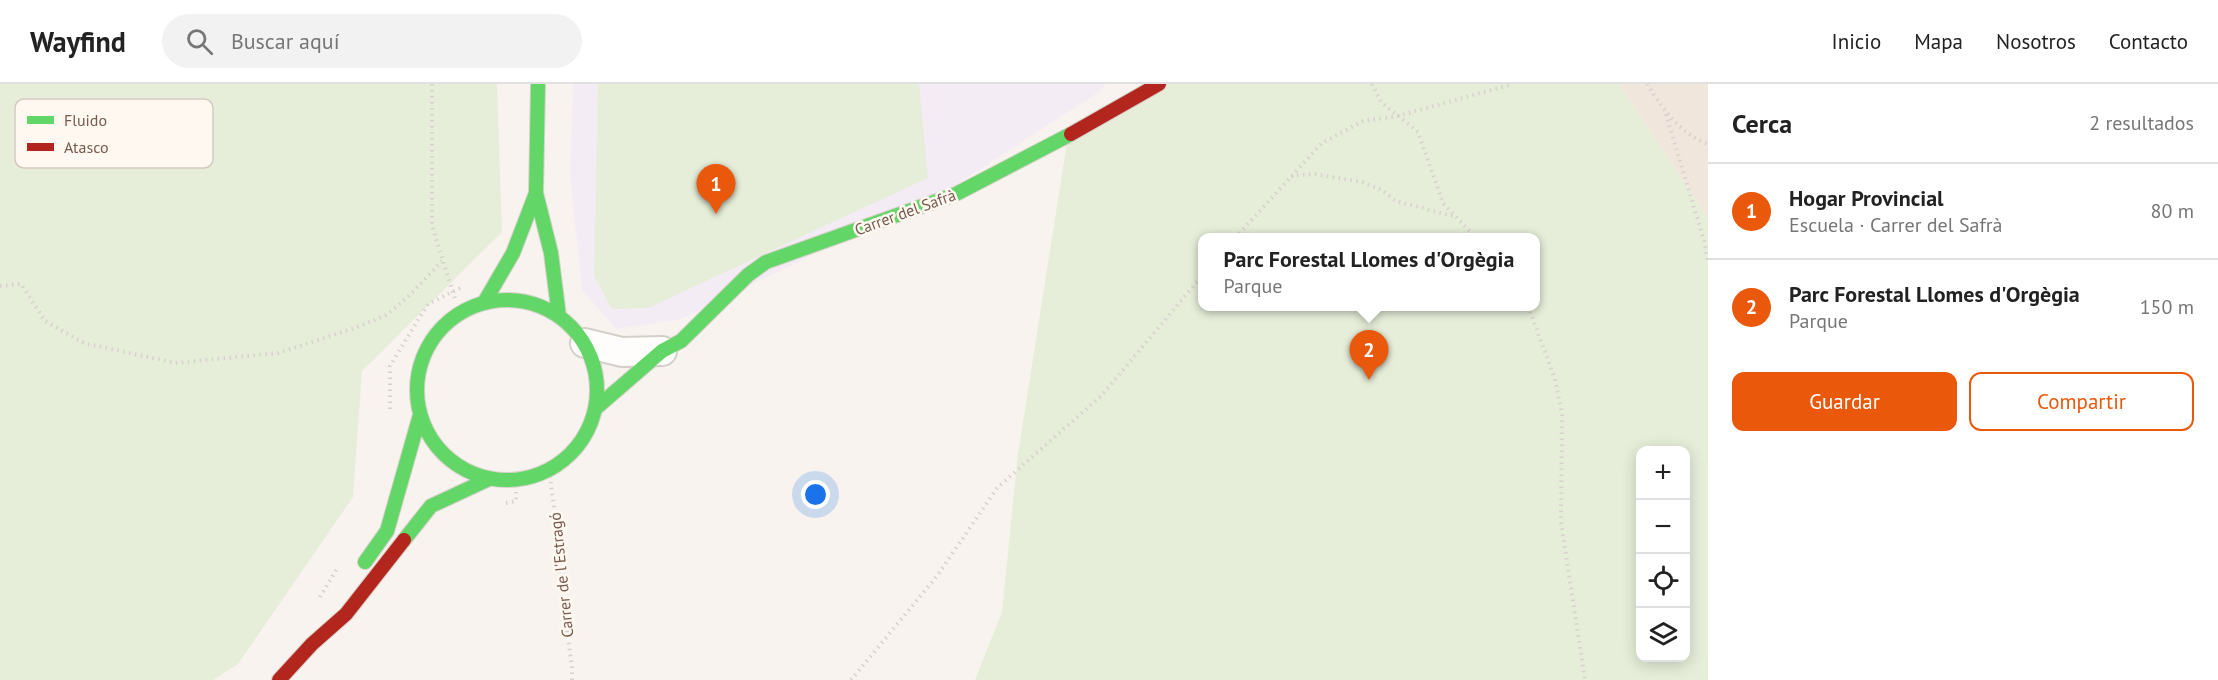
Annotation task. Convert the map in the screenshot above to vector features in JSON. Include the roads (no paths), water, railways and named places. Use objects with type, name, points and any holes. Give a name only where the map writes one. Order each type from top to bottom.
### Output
[{"type":"main road","points":[[538,84],[536,193],[551,253],[560,316]]},
{"type":"main road","name":"Carrer del Safrà","points":[[595,409],[662,351],[681,341],[748,275],[766,262],[956,194],[1068,136],[1159,84]]},
{"type":"main road","points":[[486,301],[513,253],[536,193]]},
{"type":"main road","points":[[518,299],[560,316],[585,343],[597,379],[595,409],[580,444],[549,470],[515,479],[489,479],[457,465],[436,447],[420,415],[416,378],[428,344],[460,311],[486,301],[518,299]]},
{"type":"main road","points":[[354,577],[387,531],[420,415]]},
{"type":"main road","points":[[279,680],[312,644],[346,614],[431,506],[489,479]]},
{"type":"main road","points":[[312,644],[334,604]]},
{"type":"street","points":[[585,343],[622,352],[662,351]]},
{"type":"place","name":"Hogar Provincial","points":[[716,214]]},
{"type":"place","name":"Parc Forestal Llomes d'Orgègia","points":[[1369,380]]}]
